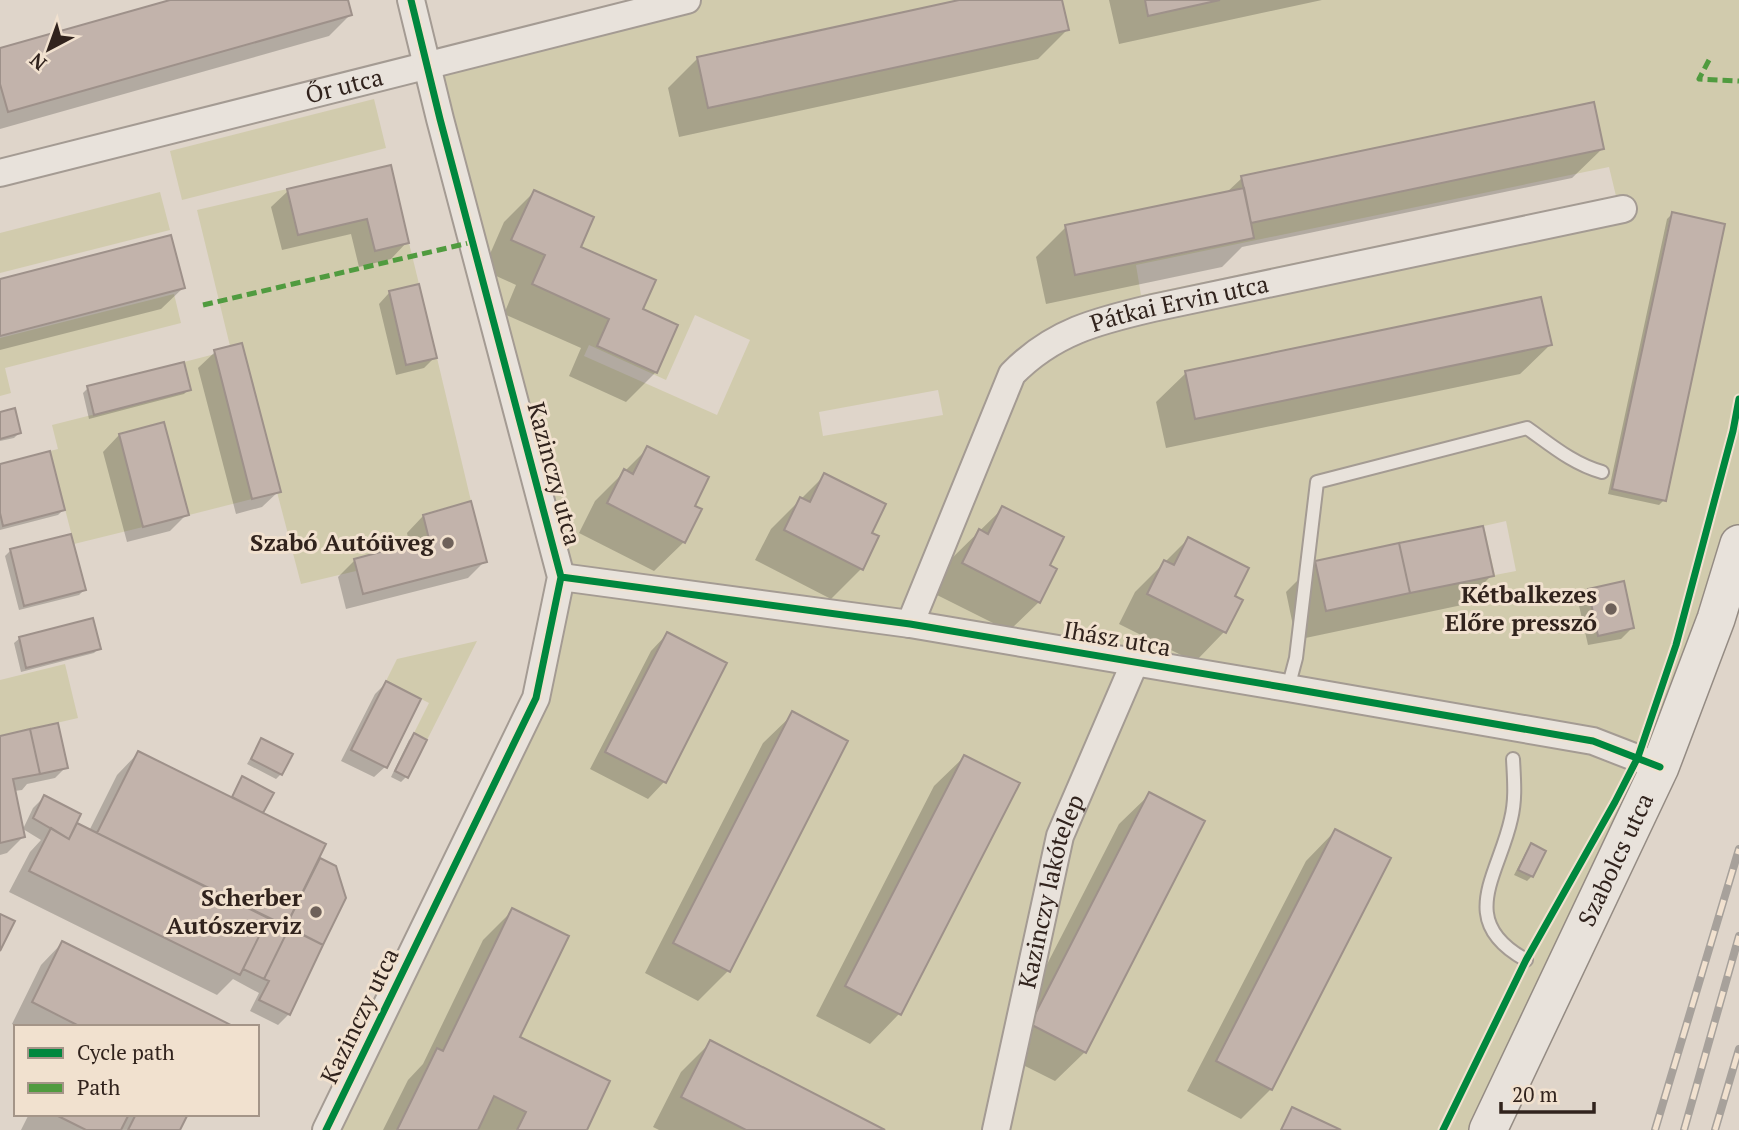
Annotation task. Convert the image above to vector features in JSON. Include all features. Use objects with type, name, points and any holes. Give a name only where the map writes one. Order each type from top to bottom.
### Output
[{"type":"street","name":"Kazinczy utca","points":[[326,1130],[536,698],[561,577],[411,0]]},
{"type":"street","name":"Őr utca","points":[[1,170],[687,0]]},
{"type":"street","name":"Pátkai Ervin utca","points":[[910,624],[1012,374],[1027,359],[1054,340],[1091,323],[1153,308],[1623,209]]},
{"type":"street","name":"Szabolcs utca","points":[[1488,1130],[1660,767],[1716,618],[1739,544]]},
{"type":"street","name":"Ihász utca","points":[[561,577],[910,624],[1288,688],[1593,741],[1660,767]]},
{"type":"street","name":"Kazinczy lakótelep","points":[[996,1130],[1060,836],[1135,662]]},
{"type":"lane","points":[[1288,688],[1296,658],[1317,482],[1527,428],[1571,460],[1602,472]]},
{"type":"lane","points":[[1513,759],[1515,797],[1512,818],[1490,883],[1485,912],[1492,929],[1503,944],[1526,960]]},
{"type":"shaded area","points":[[687,0],[959,0],[698,57],[709,108],[1069,30],[1062,0],[1145,0],[1149,16],[1220,0],[1739,0],[1739,527],[1657,761],[565,574],[432,68]],"holes":[[[1609,167],[1616,196],[1141,295],[1136,265]],[[534,190],[594,217],[581,247],[656,280],[643,309],[678,325],[657,373],[597,346],[609,319],[532,284],[545,255],[511,240]],[[1671,212],[1725,224],[1665,501],[1613,489]],[[1541,297],[1551,345],[1195,419],[1186,371]],[[695,315],[750,340],[717,415],[584,356],[589,345],[666,380]],[[938,390],[943,415],[823,436],[819,412]],[[648,446],[709,477],[695,506],[702,510],[686,542],[607,503],[633,474]],[[800,497],[879,536],[863,570],[784,530]],[[1002,506],[1063,537],[1050,565],[1057,570],[1040,602],[962,563],[978,530],[988,534]],[[1506,521],[1516,571],[1495,575],[1484,526]],[[1483,526],[1493,576],[1326,611],[1316,561]],[[1188,537],[1249,568],[1235,596],[1243,600],[1226,633],[1148,594],[1174,565]]]},
{"type":"shaded area","points":[[374,99],[386,148],[182,200],[170,151]]},
{"type":"shaded area","points":[[287,189],[298,235],[367,219],[375,251],[409,243],[419,284],[389,292],[406,365],[437,358],[471,501],[423,514],[429,539],[354,559],[356,571],[301,584],[277,492],[281,491],[242,343],[230,346],[197,210]]},
{"type":"shaded area","points":[[160,192],[170,230],[0,273],[0,233]]},
{"type":"shaded area","points":[[174,294],[181,323],[5,368],[11,393],[0,396],[0,338]]},
{"type":"shaded area","points":[[215,354],[252,499],[189,515],[164,422],[119,434],[143,527],[74,544],[50,451],[58,449],[52,425],[191,390],[184,362]]},
{"type":"shaded area","points":[[565,583],[908,629],[1591,746],[1646,766],[1472,1130],[332,1130],[541,700]]},
{"type":"shaded area","points":[[477,641],[427,740],[414,733],[429,703],[386,681],[397,659]]},
{"type":"shaded area","points":[[65,664],[78,718],[0,736],[0,680]]},
{"type":"building","points":[[170,0],[348,0],[352,15],[8,112],[0,84],[0,48]]},
{"type":"building","points":[[959,0],[1062,0],[1069,30],[708,108],[697,57]]},
{"type":"building","points":[[1145,0],[1220,0],[1148,16]]},
{"type":"building","points":[[1594,102],[1604,149],[1251,223],[1241,176]]},
{"type":"building","points":[[391,165],[409,243],[375,251],[367,219],[298,235],[287,189]]},
{"type":"building","points":[[1244,188],[1254,238],[1075,275],[1065,225]]},
{"type":"building","points":[[534,190],[594,217],[581,247],[656,280],[643,309],[678,325],[657,373],[597,346],[609,319],[532,284],[545,255],[511,240]]},
{"type":"building","points":[[1672,212],[1725,224],[1666,501],[1612,489]]},
{"type":"building","points":[[171,235],[185,288],[0,336],[0,279]]},
{"type":"building","points":[[419,284],[437,358],[406,365],[389,291]]},
{"type":"building","points":[[1541,297],[1552,345],[1195,419],[1185,371]]},
{"type":"building","points":[[242,343],[281,492],[252,499],[214,350]]},
{"type":"building","points":[[184,362],[191,390],[94,415],[87,386]]},
{"type":"building","points":[[15,408],[21,433],[0,439],[0,412]]},
{"type":"building","points":[[164,422],[189,515],[143,527],[119,434]]},
{"type":"building","points":[[647,446],[709,477],[695,506],[702,509],[685,543],[607,503],[624,469],[633,474]]},
{"type":"building","points":[[50,451],[65,510],[3,526],[0,513],[0,464]]},
{"type":"building","points":[[824,473],[886,504],[872,533],[879,536],[863,570],[784,530],[800,497],[810,502]]},
{"type":"building","name":"Szabó Autóüveg","points":[[471,501],[487,562],[363,594],[354,559],[429,539],[423,515]]},
{"type":"building","points":[[1002,506],[1064,537],[1050,565],[1057,569],[1040,603],[962,563],[979,529],[988,534]]},
{"type":"building","points":[[1483,526],[1494,576],[1410,593],[1399,543]]},
{"type":"building","points":[[71,534],[86,590],[24,606],[10,549]]},
{"type":"building","points":[[1188,537],[1249,568],[1235,596],[1243,600],[1226,633],[1147,594],[1164,560],[1174,565]]},
{"type":"building","points":[[1399,543],[1410,593],[1326,611],[1315,561]]},
{"type":"building","name":"Kétbalkezes Előre presszó","points":[[1624,581],[1634,628],[1598,636],[1588,589]]},
{"type":"building","points":[[93,618],[101,649],[26,668],[19,637]]},
{"type":"building","points":[[667,632],[727,663],[666,783],[605,752]]},
{"type":"building","points":[[386,681],[421,699],[387,768],[351,750]]},
{"type":"building","points":[[792,711],[848,741],[730,972],[673,943]]},
{"type":"building","points":[[58,723],[68,768],[40,774],[30,729]]},
{"type":"building","points":[[30,729],[40,774],[13,779],[25,837],[0,843],[0,736]]},
{"type":"building","points":[[414,733],[427,740],[408,778],[395,771]]},
{"type":"building","points":[[261,738],[293,754],[282,775],[251,759]]},
{"type":"building","points":[[138,751],[326,844],[286,926],[97,833]]},
{"type":"building","points":[[964,755],[1020,783],[901,1015],[845,986]]},
{"type":"building","points":[[242,776],[274,793],[263,813],[232,797]]},
{"type":"building","points":[[1149,792],[1205,821],[1086,1053],[1030,1024]]},
{"type":"building","points":[[44,795],[81,814],[69,839],[33,818]]},
{"type":"building","points":[[77,823],[268,918],[240,975],[29,871],[51,828],[69,839]]},
{"type":"building","points":[[1335,829],[1391,858],[1272,1090],[1216,1061]]},
{"type":"building","points":[[1531,843],[1546,851],[1533,877],[1518,870]]},
{"type":"building","name":"Scherber Autószerviz","points":[[320,858],[336,866],[346,898],[323,945],[286,926]]},
{"type":"building","points":[[512,908],[569,936],[520,1037],[610,1081],[587,1130],[517,1130],[526,1112],[494,1096],[478,1130],[397,1130],[437,1048],[443,1051]]},
{"type":"building","points":[[0,914],[15,921],[0,951]]},
{"type":"building","points":[[268,918],[289,928],[264,979],[243,969]]},
{"type":"building","points":[[289,928],[323,945],[290,1015],[259,1000],[269,981],[264,979]]},
{"type":"building","points":[[62,941],[231,1025],[77,1025],[32,1002]]},
{"type":"building","points":[[710,1040],[885,1130],[746,1130],[681,1097]]},
{"type":"building","points":[[1292,1107],[1341,1130],[1281,1130]]},
{"type":"building","points":[[58,1116],[128,1116],[121,1130],[86,1130]]},
{"type":"building","points":[[135,1116],[187,1116],[180,1130],[128,1130]]},
{"type":"railway","points":[[1655,1130],[1739,849]]},
{"type":"railway","points":[[1684,1130],[1739,936]]},
{"type":"railway","points":[[1715,1130],[1739,1049]]},
{"type":"marked path","points":[[1709,60],[1699,79],[1739,81]]},
{"type":"marked path","points":[[203,305],[473,242]]},
{"type":"cycle path","points":[[326,1130],[536,698],[561,577],[411,0]]},
{"type":"cycle path","points":[[1443,1130],[1526,960],[1638,757],[1676,645],[1733,431],[1739,399]]},
{"type":"cycle path","points":[[561,577],[910,624],[1288,688],[1593,741],[1660,767]]},
{"type":"place","name":"Szabó Autóüveg","points":[[448,543]]},
{"type":"place","name":"Kétbalkezes Előre presszó","points":[[1611,609]]},
{"type":"place","name":"Scherber Autószerviz","points":[[316,912]]}]
